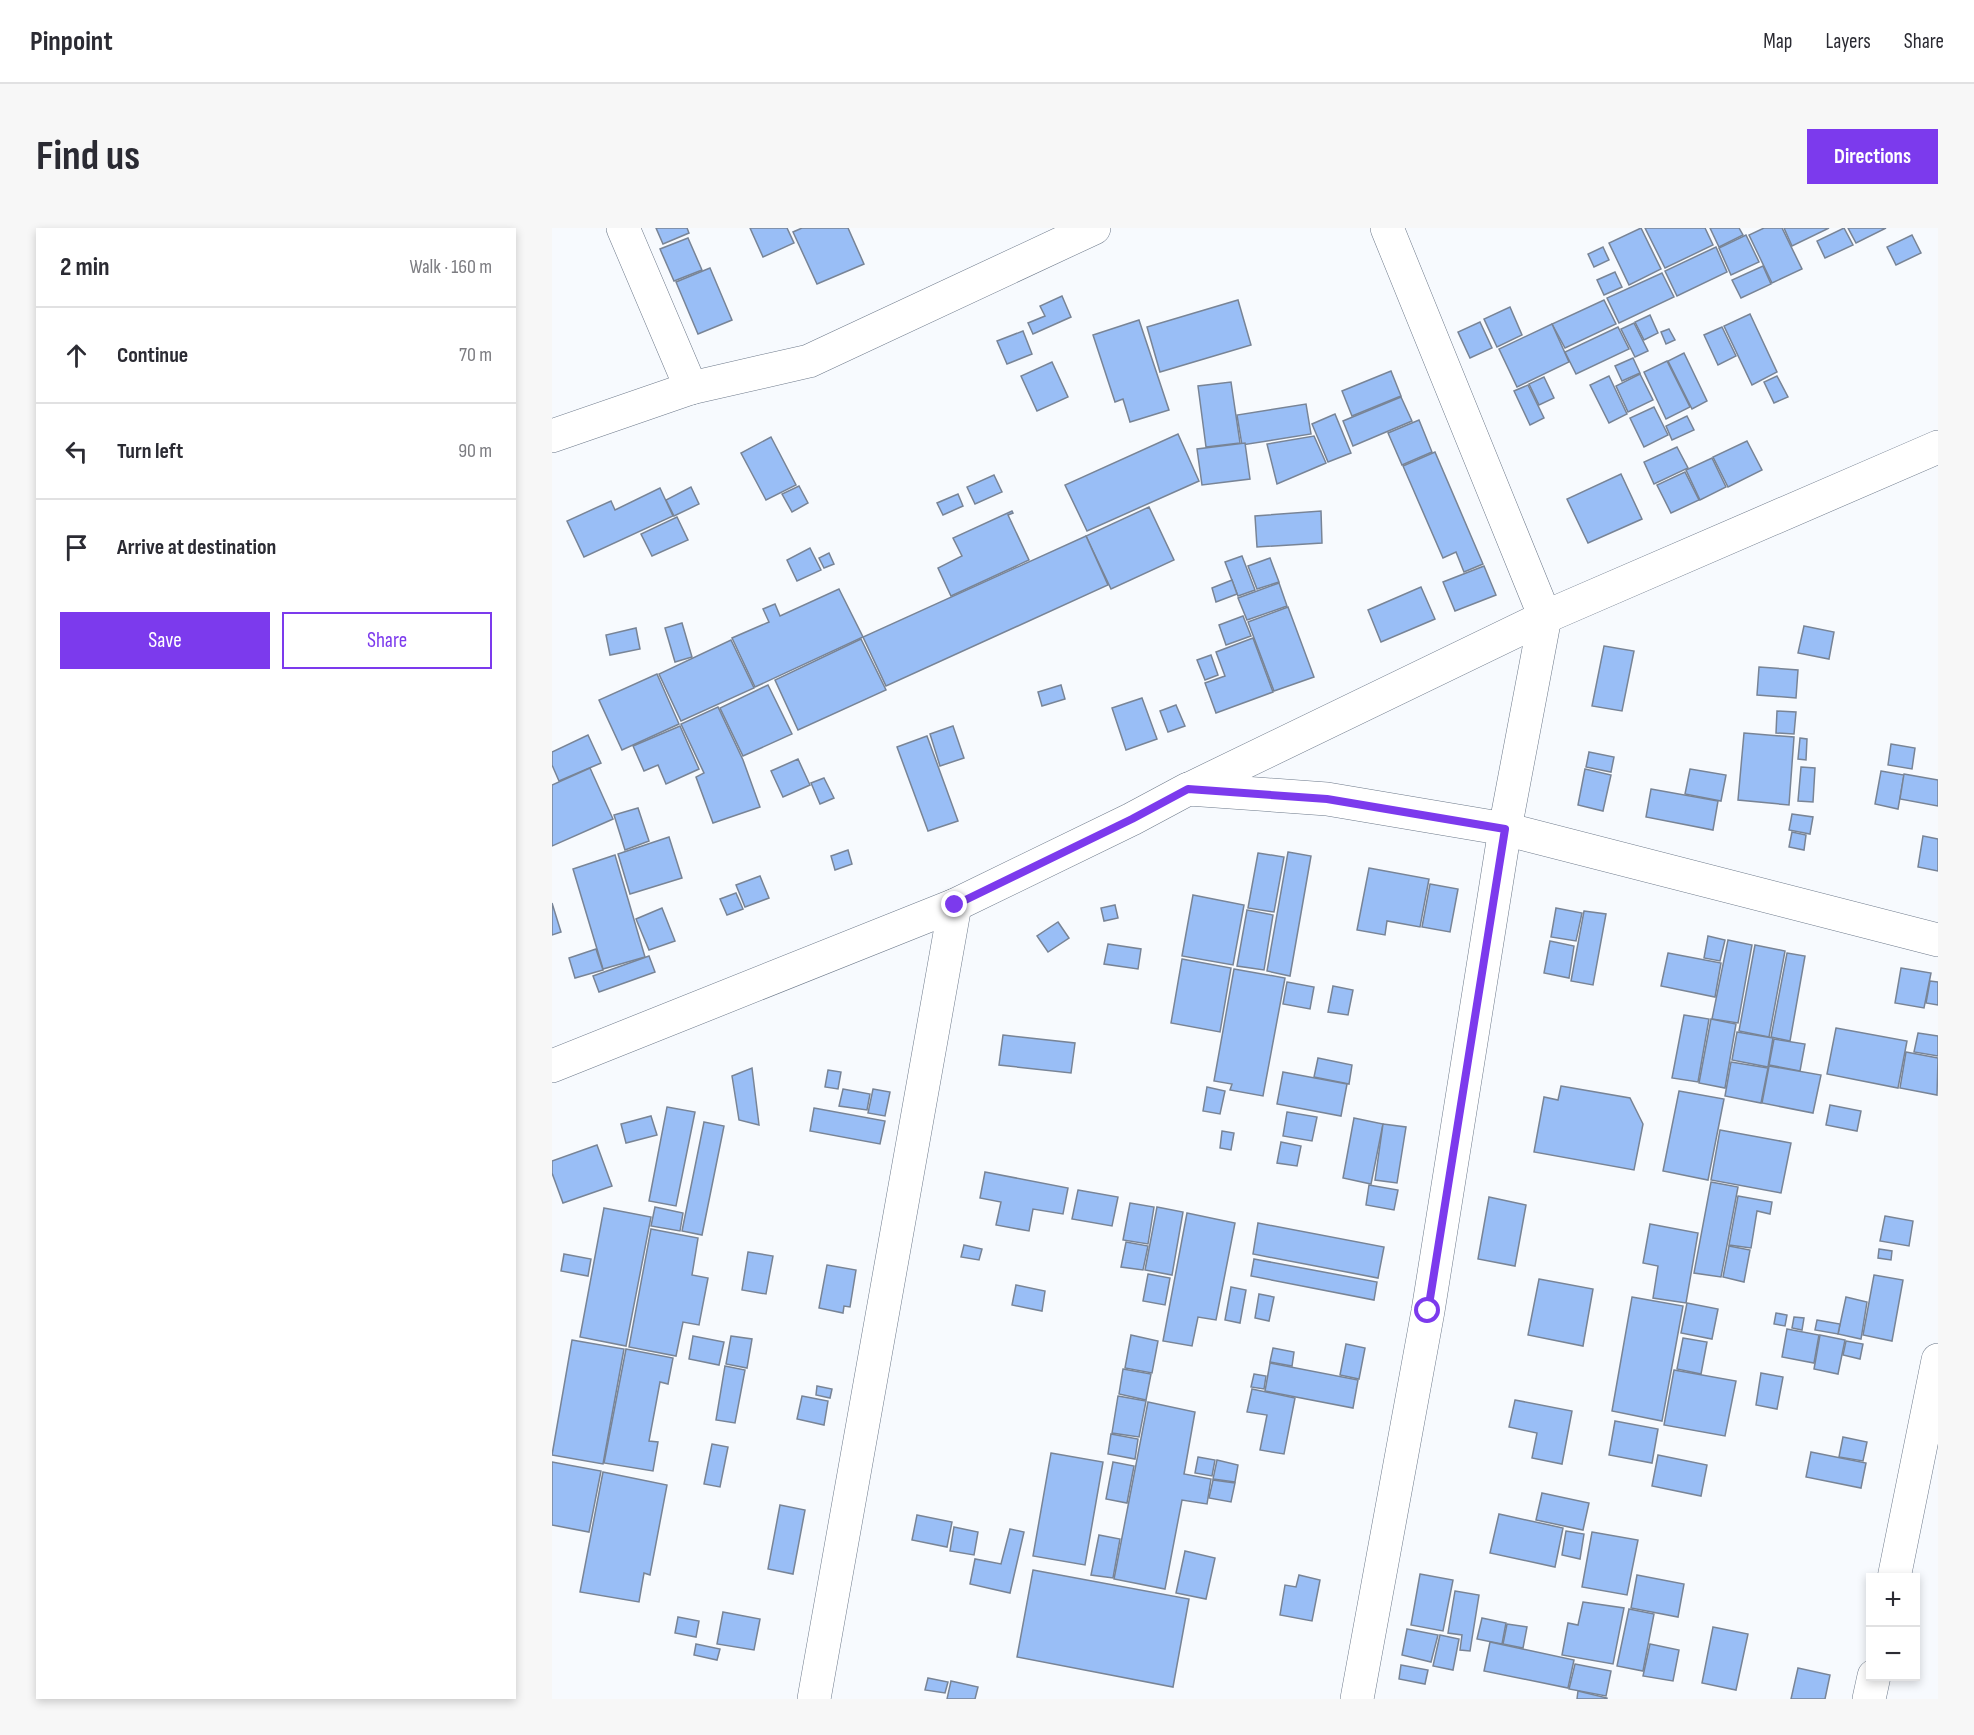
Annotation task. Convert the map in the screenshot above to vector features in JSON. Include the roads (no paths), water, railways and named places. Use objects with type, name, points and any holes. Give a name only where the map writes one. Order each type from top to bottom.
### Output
[{"type":"street","points":[[623,228],[691,388]]},
{"type":"street","points":[[552,436],[691,388],[809,361],[1094,228]]},
{"type":"street","points":[[1357,1699],[1428,1311],[1505,829],[1545,617],[1388,228]]},
{"type":"street","points":[[552,1066],[955,905],[1132,819],[1188,789],[1545,617],[1938,447]]},
{"type":"street","points":[[1188,789],[1327,799],[1505,829],[1938,940]]},
{"type":"street","points":[[814,1699],[955,905]]},
{"type":"street","points":[[1895,1573],[1938,1360]]},
{"type":"street","points":[[1869,1699],[1873,1681]]}]
